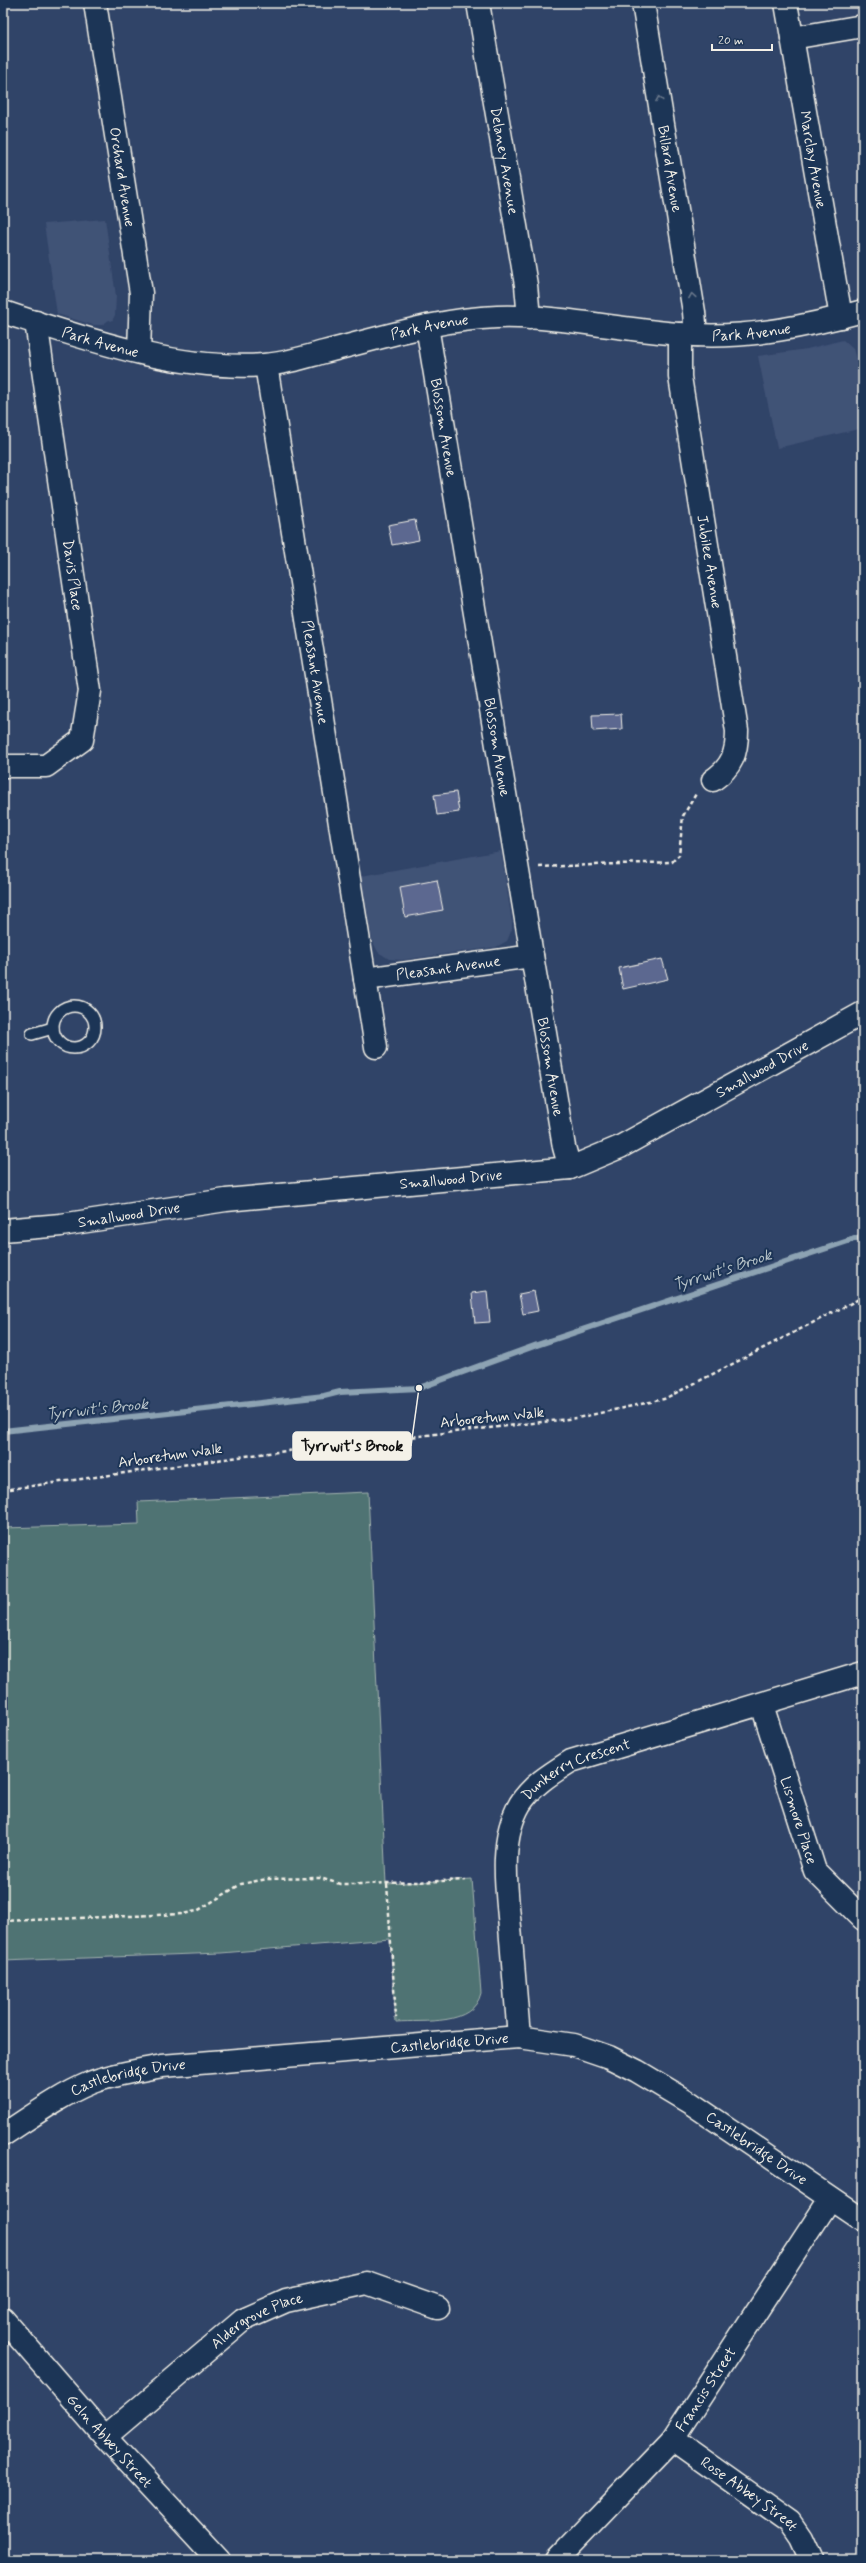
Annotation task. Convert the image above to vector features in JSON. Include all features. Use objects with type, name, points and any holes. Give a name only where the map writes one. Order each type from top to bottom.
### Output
[{"type":"street","name":"Orchard Avenue","points":[[95,3],[141,293],[139,352]]},
{"type":"street","name":"Delaney Avenue","points":[[478,3],[526,285],[529,318]]},
{"type":"street","name":"Billard Avenue","points":[[643,3],[694,312],[688,335]]},
{"type":"street","name":"Marclay Avenue","points":[[786,3],[792,38],[857,315]]},
{"type":"street","points":[[792,38],[863,26]]},
{"type":"street","name":"Park Avenue","points":[[3,312],[139,352],[192,364],[266,365],[427,326],[480,318],[529,318],[688,335],[776,330],[857,315]]},
{"type":"street","name":"Davis Place","points":[[3,766],[46,766],[82,740],[90,691],[36,322]]},
{"type":"street","name":"Blossom Avenue","points":[[427,326],[516,867],[564,1146],[570,1168]]},
{"type":"street","name":"Jubilee Avenue","points":[[688,335],[680,377],[737,731],[734,759],[728,767],[713,780]]},
{"type":"street","name":"Pleasant Avenue","points":[[266,365],[376,1047]]},
{"type":"street","name":"Pleasant Avenue","points":[[365,979],[532,956]]},
{"type":"street","name":"Smallwood Drive","points":[[3,1230],[61,1225],[226,1200],[570,1168],[620,1146],[863,1013]]},
{"type":"street","name":"Dunkerry Crescent","points":[[518,2037],[506,1875],[509,1839],[513,1820],[520,1804],[540,1782],[571,1761],[863,1674]]},
{"type":"street","name":"Lismore Place","points":[[762,1705],[815,1871],[863,1919]]},
{"type":"street","name":"Castlebridge Drive","points":[[3,2135],[90,2083],[135,2071],[162,2066],[518,2037],[574,2045],[609,2057],[637,2071],[692,2104],[863,2220]]},
{"type":"street","name":"Francis Street","points":[[556,2560],[673,2440],[830,2199]]},
{"type":"street","name":"Aldergrove Place","points":[[105,2437],[243,2320],[286,2301],[367,2283],[438,2308]]},
{"type":"street","name":"Geln Abbey Street","points":[[3,2319],[105,2437],[219,2560]]},
{"type":"street","name":"Rose Abbey Street","points":[[673,2440],[790,2522],[801,2538],[811,2560]]},
{"type":"lane","points":[[32,1034],[53,1028]]},
{"type":"path","points":[[516,867],[672,862],[679,855],[683,816],[687,806],[701,788],[713,780]]},
{"type":"path","name":"Arboretum Walk","points":[[3,1490],[260,1454],[577,1418],[664,1400],[863,1297]]},
{"type":"path","points":[[3,1921],[182,1914],[197,1911],[241,1884],[268,1879],[320,1878],[340,1884],[387,1884],[466,1880]]},
{"type":"path","points":[[387,1884],[396,2018]]},
{"type":"shaded area","points":[[105,219],[116,296],[115,315],[112,321],[109,320],[102,325],[93,325],[57,314],[44,224]]},
{"type":"shaded area","points":[[843,340],[853,349],[856,359],[863,397],[863,428],[777,448],[758,356],[807,349]]},
{"type":"shaded area","points":[[501,851],[512,922],[512,929],[507,941],[496,947],[402,960],[389,959],[378,952],[372,940],[361,876]]},
{"type":"green space","points":[[368,1492],[386,1884],[472,1879],[481,1993],[476,2004],[468,2012],[458,2017],[446,2020],[396,2022],[390,1939],[221,1953],[3,1961],[3,1528],[139,1524],[138,1502]]},
{"type":"building","points":[[415,520],[419,540],[392,545],[388,525]]},
{"type":"building","points":[[621,714],[622,729],[593,731],[592,715]]},
{"type":"building","points":[[456,792],[459,812],[437,815],[434,795]]},
{"type":"building","points":[[437,880],[443,910],[405,917],[400,887]]},
{"type":"building","points":[[662,959],[668,979],[623,989],[619,968]]},
{"type":"building","points":[[487,1291],[490,1322],[475,1323],[472,1293]]},
{"type":"building","points":[[534,1291],[538,1311],[523,1314],[519,1294]]},
{"type":"waterway","name":"Tyrrwit's Brook","points":[[3,1431],[324,1396],[340,1392],[419,1388],[537,1345],[863,1236]]},
{"type":"place","name":"Tyrrwit's Brook","points":[[419,1388]]}]
